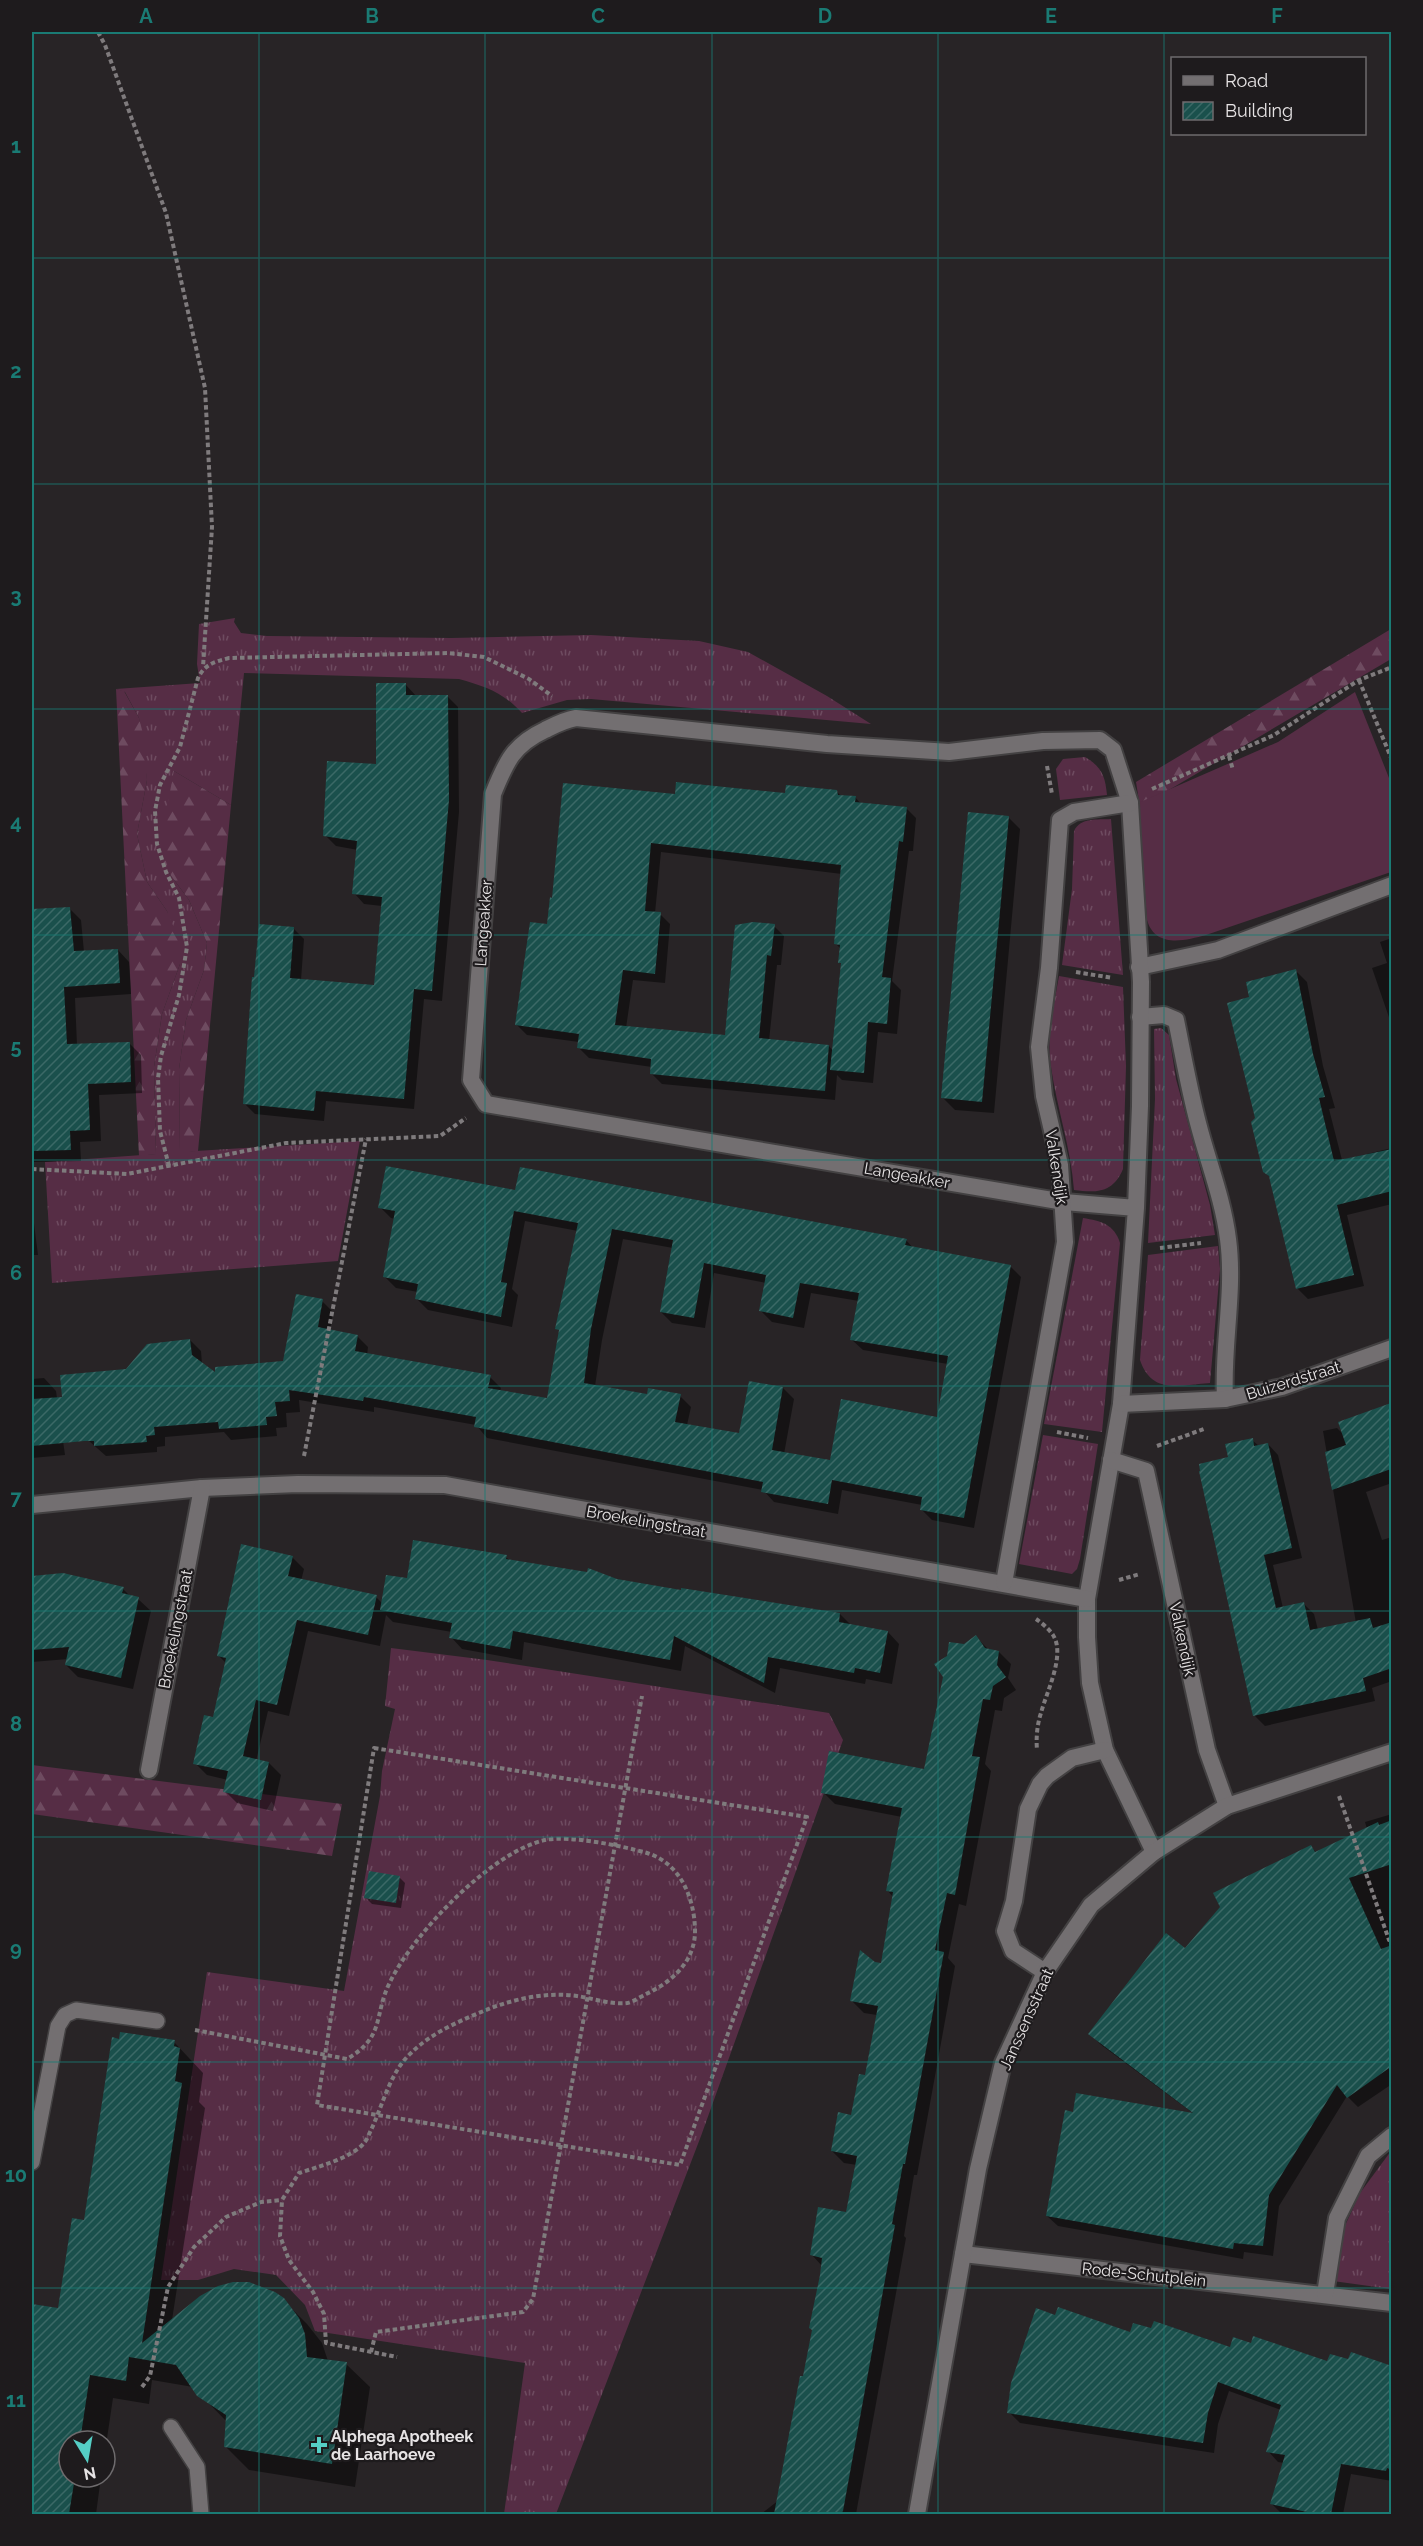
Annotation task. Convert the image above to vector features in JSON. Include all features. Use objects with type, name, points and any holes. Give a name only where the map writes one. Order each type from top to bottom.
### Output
[{"type":"street","name":"Langeakker","points":[[1130,801],[1113,750],[1100,740],[1043,741],[949,752],[827,744],[576,718],[565,720],[527,738],[512,752],[493,794],[471,1080],[486,1104],[1064,1202],[1136,1208]]},
{"type":"street","points":[[1060,820],[1074,812],[1130,801],[1140,975],[1136,1208],[1121,1404],[1087,1599],[1090,1683],[1105,1750],[1154,1852]]},
{"type":"street","name":"Valkendijk","points":[[1004,1583],[1065,1242],[1060,1165],[1044,1096],[1039,1047],[1049,968],[1060,820]]},
{"type":"street","points":[[1140,975],[1218,950],[1392,885]]},
{"type":"street","points":[[1140,1017],[1164,1015],[1176,1020],[1198,1124],[1221,1204],[1228,1239],[1229,1265],[1225,1399]]},
{"type":"street","name":"Buizerdstraat","points":[[1121,1404],[1225,1399],[1282,1387],[1392,1348]]},
{"type":"street","name":"Valkendijk","points":[[1111,1460],[1146,1471],[1207,1750],[1227,1806]]},
{"type":"street","name":"Broekelingstraat","points":[[32,1505],[202,1488],[298,1484],[445,1485],[1087,1599]]},
{"type":"street","name":"Broekelingstraat","points":[[149,1770],[202,1488]]},
{"type":"street","points":[[1045,1972],[1013,1951],[1005,1931],[1014,1901],[1028,1809],[1040,1784],[1050,1773],[1072,1758],[1105,1750]]},
{"type":"street","name":"Janssensstraat","points":[[917,2514],[978,2169],[1003,2063],[1045,1972],[1091,1905],[1154,1852],[1227,1806],[1392,1752]]},
{"type":"street","points":[[1325,2294],[1337,2218],[1368,2156],[1392,2136]]},
{"type":"street","name":"Rode-Schutplein","points":[[963,2254],[1392,2302]]},
{"type":"lane","points":[[32,2163],[58,2026],[65,2015],[76,2010],[157,2021]]},
{"type":"lane","points":[[171,2427],[197,2467],[201,2514]]},
{"type":"path","points":[[98,32],[105,45],[166,213],[205,388],[212,527],[203,668],[198,678],[180,747],[160,785],[155,811],[156,844],[179,898],[187,947],[179,995],[161,1056],[158,1078],[160,1131],[169,1166]]},
{"type":"path","points":[[203,668],[229,657],[448,652],[484,657],[529,679],[557,700],[565,720]]},
{"type":"path","points":[[1130,801],[1274,735],[1359,680],[1392,667]]},
{"type":"path","points":[[1359,680],[1392,760]]},
{"type":"path","points":[[1043,741],[1053,797],[1060,820]]},
{"type":"path","points":[[1229,756],[1233,770]]},
{"type":"path","points":[[1049,968],[1140,975]]},
{"type":"path","points":[[32,1169],[127,1174],[286,1143],[440,1136],[486,1104]]},
{"type":"path","points":[[298,1484],[366,1139]]},
{"type":"path","points":[[1133,1251],[1228,1239]]},
{"type":"path","points":[[1090,1582],[1108,1583],[1167,1567]]},
{"type":"path","points":[[1030,1588],[1029,1612],[1054,1637],[1057,1653],[1036,1737],[1038,1752],[1050,1773]]},
{"type":"path","points":[[371,2352],[376,2332],[523,2312],[533,2299],[642,1696]]},
{"type":"path","points":[[374,1748],[625,1788],[807,1817],[680,2165],[317,2105],[374,1748]]},
{"type":"path","points":[[1331,1773],[1389,1940],[1392,1939]]},
{"type":"path","points":[[195,2030],[347,2059],[363,2049],[374,2034],[388,1984],[410,1947],[454,1898],[515,1851],[546,1840],[579,1839],[649,1853],[674,1868],[691,1896],[696,1932],[687,1962],[667,1984],[628,2003],[576,1996],[534,1996],[493,2007],[445,2029],[410,2053],[391,2083],[364,2144],[332,2163],[299,2173],[282,2199],[280,2236],[289,2260],[313,2292],[324,2314],[326,2343],[397,2357]]},
{"type":"path","points":[[142,2386],[150,2376],[168,2287],[194,2247],[226,2217],[261,2202],[282,2199]]},
{"type":"green space","points":[[235,618],[234,622],[241,633],[267,636],[451,638],[591,635],[699,641],[748,652],[827,696],[871,724],[591,699],[567,700],[522,713],[508,700],[493,691],[459,679],[244,673],[231,805],[174,771],[169,873],[189,900],[207,943],[204,970],[186,1020],[179,1069],[180,1152],[360,1141],[338,1261],[52,1283],[45,1162],[156,1154],[154,1067],[162,1014],[180,964],[167,911],[147,882],[137,834],[147,780],[139,718],[125,692],[116,689],[200,683],[197,664],[199,624]]},
{"type":"green space","points":[[1391,629],[1391,659],[1140,807],[1136,782]]},
{"type":"green space","points":[[116,689],[124,691],[139,718],[145,742],[147,780],[137,834],[147,882],[167,911],[182,947],[180,964],[162,1014],[154,1067],[156,1154],[139,1156]]},
{"type":"green space","points":[[1355,692],[1391,783],[1391,872],[1206,935],[1171,940],[1156,935],[1147,920],[1138,803],[1278,742]]},
{"type":"green space","points":[[1085,757],[1102,773],[1107,795],[1060,800],[1056,769],[1063,759]]},
{"type":"green space","points":[[174,771],[231,805],[198,1151],[180,1153],[179,1069],[186,1020],[204,970],[207,943],[189,900],[169,873],[162,833]]},
{"type":"green space","points":[[1111,819],[1123,975],[1062,965],[1072,889],[1074,831],[1085,821]]},
{"type":"green space","points":[[1059,976],[1123,987],[1126,1066],[1123,1169],[1114,1183],[1103,1190],[1074,1190],[1050,1056],[1050,1033]]},
{"type":"green space","points":[[1161,1028],[1169,1035],[1176,1079],[1210,1205],[1215,1235],[1148,1243],[1155,1099],[1154,1029]]},
{"type":"green space","points":[[1083,1218],[1106,1224],[1120,1243],[1102,1432],[1044,1424]]},
{"type":"green space","points":[[1218,1246],[1220,1269],[1210,1383],[1177,1386],[1159,1383],[1145,1371],[1140,1360],[1148,1255]]},
{"type":"green space","points":[[1043,1435],[1098,1444],[1080,1559],[1077,1569],[1072,1574],[1019,1564]]},
{"type":"green space","points":[[391,1648],[487,1660],[829,1713],[843,1740],[701,2136],[556,2514],[504,2514],[525,2363],[315,2331],[305,2305],[276,2275],[234,2269],[198,2280],[161,2280],[207,1972],[344,1991],[395,1709],[385,1706]]},
{"type":"green space","points":[[32,1765],[342,1804],[332,1856],[32,1814]]},
{"type":"green space","points":[[1391,2151],[1391,2289],[1333,2281],[1343,2230],[1360,2193]]},
{"type":"building","points":[[376,683],[406,683],[406,695],[448,695],[449,800],[432,991],[414,989],[404,1099],[316,1091],[314,1111],[243,1104],[252,977],[254,977],[259,924],[294,927],[290,978],[374,985],[382,897],[352,894],[357,841],[323,836],[327,761],[376,764]]},
{"type":"building","points":[[676,782],[785,793],[786,785],[837,790],[838,795],[856,796],[855,802],[907,807],[903,842],[899,841],[882,977],[891,978],[887,1024],[868,1022],[864,1073],[830,1070],[841,963],[838,963],[840,945],[834,944],[841,865],[651,843],[645,911],[661,912],[655,974],[623,970],[615,1025],[725,1035],[735,925],[753,922],[775,924],[771,956],[767,955],[759,1038],[829,1045],[825,1091],[650,1074],[651,1059],[577,1048],[579,1034],[515,1025],[530,922],[547,924],[550,897],[552,898],[563,783],[675,794]]},
{"type":"building","points":[[968,812],[1009,816],[982,1102],[941,1098]]},
{"type":"building","points":[[70,907],[74,951],[118,949],[120,983],[64,987],[67,1044],[130,1042],[131,1082],[88,1084],[90,1130],[70,1131],[71,1150],[33,1151],[32,909]]},
{"type":"building","points":[[1296,969],[1313,1054],[1325,1097],[1319,1098],[1334,1161],[1392,1149],[1392,1191],[1337,1205],[1354,1275],[1296,1289],[1269,1176],[1263,1172],[1256,1143],[1251,1122],[1255,1118],[1227,1003],[1249,997],[1246,982]]},
{"type":"building","points":[[386,1166],[515,1190],[520,1167],[907,1239],[905,1245],[1011,1265],[964,1518],[920,1510],[922,1497],[832,1480],[828,1504],[761,1492],[763,1482],[474,1427],[476,1417],[364,1397],[363,1401],[289,1390],[290,1401],[275,1402],[277,1416],[266,1417],[267,1425],[219,1429],[218,1422],[154,1427],[155,1435],[146,1436],[147,1442],[94,1446],[94,1441],[84,1441],[32,1446],[32,1399],[62,1397],[60,1375],[126,1369],[147,1344],[190,1339],[192,1355],[215,1372],[215,1367],[283,1361],[296,1294],[323,1299],[318,1327],[358,1335],[355,1351],[491,1375],[488,1388],[547,1398],[559,1330],[555,1329],[578,1223],[514,1211],[501,1282],[507,1283],[501,1317],[415,1299],[418,1284],[383,1277],[395,1211],[378,1208]],"holes":[[[612,1229],[673,1240],[660,1312],[694,1318],[704,1263],[766,1275],[759,1311],[793,1318],[800,1283],[859,1293],[850,1340],[948,1356],[937,1417],[841,1399],[830,1460],[772,1450],[783,1387],[749,1381],[739,1433],[675,1422],[681,1394],[648,1388],[647,1394],[584,1383],[591,1329]]]},
{"type":"building","points":[[1391,1403],[1391,1469],[1332,1490],[1325,1452],[1346,1445],[1338,1422]]},
{"type":"building","points":[[1253,1438],[1254,1446],[1268,1443],[1292,1548],[1264,1555],[1276,1608],[1304,1602],[1310,1630],[1370,1618],[1373,1628],[1392,1622],[1392,1668],[1363,1678],[1366,1691],[1253,1716],[1199,1464],[1228,1457],[1225,1444]]},
{"type":"building","points":[[413,1540],[507,1555],[506,1559],[587,1572],[588,1568],[617,1579],[681,1590],[681,1588],[840,1613],[839,1622],[888,1631],[880,1673],[855,1668],[854,1673],[768,1657],[764,1683],[674,1636],[670,1660],[513,1631],[510,1649],[449,1638],[452,1623],[380,1610],[386,1575],[407,1578]]},
{"type":"building","points":[[241,1544],[293,1556],[288,1576],[377,1595],[368,1635],[297,1620],[277,1705],[256,1700],[243,1756],[269,1762],[261,1800],[223,1792],[228,1771],[193,1764],[204,1715],[213,1717],[226,1658],[217,1656]]},
{"type":"building","points":[[63,1573],[124,1587],[122,1593],[139,1597],[121,1678],[65,1665],[69,1647],[32,1650],[32,1576]]},
{"type":"building","points":[[976,1635],[985,1648],[999,1651],[997,1665],[1006,1677],[993,1686],[990,1700],[983,1699],[972,1756],[980,1757],[955,1895],[947,1893],[935,1950],[944,1952],[892,2224],[895,2225],[843,2511],[841,2514],[774,2514],[800,2376],[803,2376],[812,2330],[809,2328],[820,2275],[822,2258],[810,2255],[818,2207],[846,2212],[857,2156],[831,2151],[838,2112],[851,2115],[859,2074],[865,2075],[878,2006],[850,2001],[860,1950],[875,1962],[881,1963],[893,1892],[886,1891],[902,1808],[821,1793],[829,1751],[924,1769],[943,1677],[934,1664],[947,1656],[949,1642],[964,1644]]},
{"type":"building","points":[[1392,1820],[1392,1864],[1349,1878],[1381,1949],[1392,1945],[1392,2066],[1347,2098],[1337,2085],[1269,2195],[1263,2246],[1234,2243],[1233,2249],[1046,2216],[1065,2110],[1073,2112],[1076,2093],[1193,2113],[1088,2034],[1166,1933],[1185,1948],[1220,1907],[1213,1893],[1311,1845],[1315,1852],[1378,1822],[1379,1825]]},
{"type":"building","points":[[369,1871],[400,1876],[396,1903],[364,1898]]},
{"type":"building","points":[[120,2032],[175,2040],[174,2046],[180,2048],[175,2081],[182,2083],[142,2343],[200,2296],[218,2286],[233,2282],[249,2282],[275,2292],[284,2298],[299,2318],[305,2334],[307,2357],[347,2362],[332,2464],[224,2447],[226,2415],[197,2396],[176,2365],[129,2357],[126,2381],[90,2375],[82,2429],[57,2429],[57,2489],[73,2489],[69,2514],[32,2514],[32,2304],[58,2308],[72,2218],[84,2220],[112,2037],[119,2039]]},
{"type":"building","points":[[1058,2307],[1130,2332],[1133,2323],[1151,2328],[1154,2321],[1230,2347],[1233,2337],[1251,2343],[1253,2336],[1327,2361],[1330,2354],[1348,2359],[1351,2352],[1392,2366],[1392,2470],[1341,2464],[1331,2514],[1316,2514],[1270,2504],[1285,2455],[1266,2452],[1281,2405],[1218,2382],[1208,2413],[1203,2443],[1007,2413],[1011,2383],[1036,2308],[1055,2315]]},
{"type":"place","name":"Alphega Apotheek de Laarhoeve","points":[[319,2445]]}]
